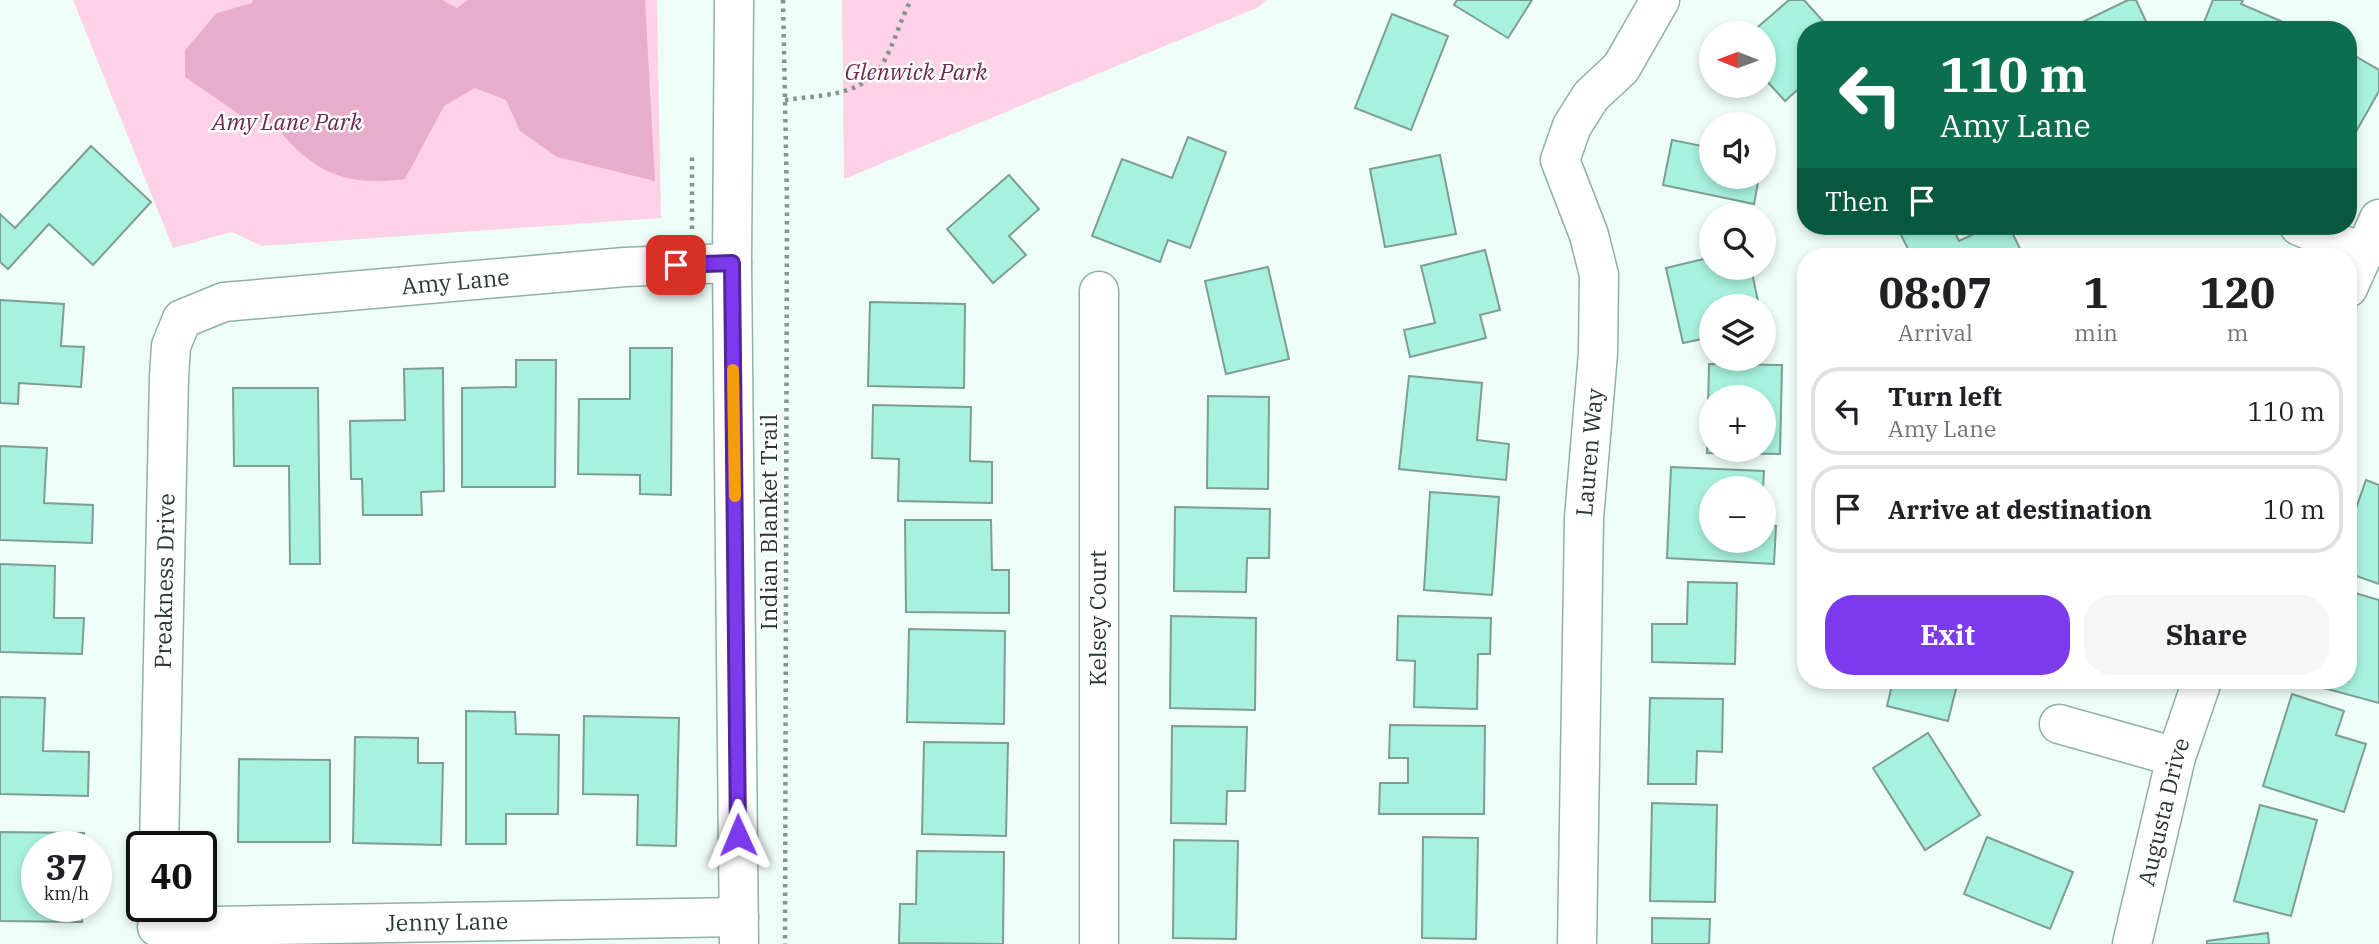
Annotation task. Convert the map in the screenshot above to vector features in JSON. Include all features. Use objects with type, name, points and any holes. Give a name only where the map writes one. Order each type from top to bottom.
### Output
[{"type":"street","points":[[734,0],[732,263],[739,930]]},
{"type":"street","name":"Lauren Way","points":[[1577,944],[1584,518],[1598,353],[1599,275],[1589,235],[1560,160],[1572,126],[1591,96],[1621,68],[1660,0]]},
{"type":"street","points":[[2357,266],[2379,219]]},
{"type":"street","points":[[2320,235],[2350,248]]},
{"type":"street","points":[[2357,251],[2362,253]]},
{"type":"street","name":"Amy Lane","points":[[182,319],[224,302],[625,267],[732,263]]},
{"type":"street","name":"Kelsey Court","points":[[1099,291],[1099,944]]},
{"type":"street","name":"Preakness Drive","points":[[159,831],[169,377],[171,346],[182,319]]},
{"type":"street","name":"Augusta Drive","points":[[2132,944],[2176,758],[2199,689]]},
{"type":"street","points":[[2059,724],[2176,758]]},
{"type":"street","name":"Jenny Lane","points":[[157,926],[739,930]]},
{"type":"path","name":"Indian Blanket Trail","points":[[783,0],[785,944]]},
{"type":"path","points":[[785,100],[852,89],[869,79],[883,64],[911,0]]},
{"type":"green space","name":"Amy Lane Park","points":[[73,0],[657,0],[661,218],[262,246],[232,232],[173,248]]},
{"type":"green space","name":"Glenwick Park","points":[[842,0],[1266,0],[1259,7],[844,179]]},
{"type":"shaded area","points":[[253,0],[442,0],[457,8],[468,0],[645,0],[655,181],[557,157],[520,131],[506,100],[475,88],[444,106],[405,179],[364,181],[331,173],[302,154],[274,124],[249,121],[185,77],[185,50],[217,13],[252,3]]},
{"type":"building","points":[[1457,0],[1532,0],[1508,38],[1454,5]]},
{"type":"building","points":[[1789,0],[1804,0],[1823,21],[1797,21],[1797,90],[1785,101],[1776,91],[1776,21],[1765,21]]},
{"type":"building","points":[[2128,0],[2136,0],[2146,21],[2085,21]]},
{"type":"building","points":[[2213,0],[2243,0],[2241,4],[2281,21],[2205,21]]},
{"type":"building","points":[[1392,14],[1448,36],[1411,130],[1355,108]]},
{"type":"building","points":[[2357,57],[2379,70],[2379,91],[2357,130]]},
{"type":"building","points":[[1188,137],[1226,152],[1190,248],[1168,240],[1160,262],[1092,236],[1122,159],[1172,178]]},
{"type":"building","points":[[1672,140],[1699,145],[1699,189],[1757,189],[1754,203],[1749,203],[1663,185]]},
{"type":"building","points":[[91,146],[151,202],[93,265],[49,224],[8,269],[0,262],[0,214],[15,228]]},
{"type":"building","points":[[1440,155],[1456,234],[1385,247],[1370,169]]},
{"type":"building","points":[[1009,175],[1039,209],[1009,236],[1026,255],[993,283],[947,229]]},
{"type":"building","points":[[1901,235],[1956,235],[1959,241],[1972,235],[2013,235],[2020,248],[1908,248]]},
{"type":"building","points":[[1485,250],[1500,310],[1480,315],[1486,338],[1410,357],[1404,330],[1435,323],[1421,266]]},
{"type":"building","points":[[1699,260],[1699,280],[1754,280],[1756,294],[1699,294],[1699,340],[1683,343],[1666,268]]},
{"type":"building","points":[[1268,267],[1289,359],[1226,374],[1205,281]]},
{"type":"building","points":[[0,300],[64,304],[61,346],[84,347],[81,387],[19,383],[18,404],[0,403]]},
{"type":"building","points":[[870,302],[965,304],[964,388],[868,386]]},
{"type":"building","points":[[630,348],[672,348],[671,495],[640,494],[640,475],[578,474],[579,399],[630,399]]},
{"type":"building","points":[[516,360],[556,360],[555,487],[462,487],[462,388],[516,387]]},
{"type":"building","points":[[1776,365],[1782,365],[1780,454],[1776,454],[1776,385],[1709,385],[1709,371],[1776,371]]},
{"type":"building","points":[[443,368],[444,491],[421,492],[422,515],[363,515],[362,479],[351,479],[350,421],[405,420],[404,369]]},
{"type":"building","points":[[1409,376],[1482,383],[1477,440],[1509,444],[1506,480],[1399,469]]},
{"type":"building","points":[[233,388],[318,388],[320,564],[290,564],[289,466],[234,466]]},
{"type":"building","points":[[1208,396],[1269,397],[1268,489],[1207,488]]},
{"type":"building","points":[[873,405],[971,407],[970,461],[992,462],[992,503],[898,501],[899,459],[872,458]]},
{"type":"building","points":[[0,446],[47,448],[44,503],[93,505],[92,543],[0,540]]},
{"type":"building","points":[[1671,467],[1764,471],[1764,476],[1699,476],[1699,553],[1775,553],[1774,564],[1667,558]]},
{"type":"building","points":[[2366,480],[2379,485],[2379,584],[2357,576],[2357,506]]},
{"type":"building","points":[[1430,492],[1499,497],[1492,595],[1424,590]]},
{"type":"building","points":[[1175,507],[1270,509],[1269,558],[1247,558],[1246,592],[1174,591]]},
{"type":"building","points":[[905,520],[991,520],[992,570],[1009,570],[1009,613],[906,612]]},
{"type":"building","points":[[0,564],[55,566],[54,618],[84,618],[82,654],[0,652]]},
{"type":"building","points":[[1688,582],[1737,583],[1735,664],[1652,662],[1652,624],[1687,624]]},
{"type":"building","points":[[2357,594],[2379,600],[2379,703],[2327,689],[2357,689]]},
{"type":"building","points":[[1171,616],[1256,618],[1255,710],[1170,708]]},
{"type":"building","points":[[1398,616],[1491,618],[1490,654],[1478,654],[1477,709],[1414,707],[1415,661],[1397,660]]},
{"type":"building","points":[[909,629],[1005,631],[1004,724],[907,722]]},
{"type":"building","points":[[1891,689],[1956,689],[1948,721],[1887,706]]},
{"type":"building","points":[[2292,694],[2344,711],[2336,735],[2366,744],[2344,812],[2263,786]]},
{"type":"building","points":[[0,697],[45,698],[43,751],[89,752],[88,796],[0,794]]},
{"type":"building","points":[[1650,698],[1723,699],[1722,752],[1697,751],[1696,784],[1648,784]]},
{"type":"building","points":[[466,711],[515,712],[516,734],[559,735],[558,814],[506,814],[506,844],[466,844]]},
{"type":"building","points":[[584,716],[679,718],[676,846],[637,845],[638,795],[583,794]]},
{"type":"building","points":[[1390,725],[1485,726],[1484,814],[1379,814],[1380,783],[1408,783],[1408,758],[1389,758]]},
{"type":"building","points":[[1172,726],[1247,727],[1245,791],[1227,791],[1226,824],[1171,823]]},
{"type":"building","points":[[1928,733],[1980,815],[1925,850],[1873,768]]},
{"type":"building","points":[[355,737],[418,738],[418,763],[443,763],[441,845],[353,843]]},
{"type":"building","points":[[924,742],[1008,743],[1006,836],[922,834]]},
{"type":"building","points":[[239,759],[330,760],[330,842],[238,842]]},
{"type":"building","points":[[1652,803],[1717,805],[1715,902],[1650,901]]},
{"type":"building","points":[[2260,805],[2317,820],[2291,916],[2234,901]]},
{"type":"building","points":[[0,832],[21,832],[21,921],[0,921]]},
{"type":"building","points":[[1423,837],[1478,838],[1476,939],[1422,938]]},
{"type":"building","points":[[1987,837],[2073,872],[2050,929],[1964,894]]},
{"type":"building","points":[[1174,840],[1238,841],[1236,939],[1173,938]]},
{"type":"building","points":[[917,851],[1004,852],[1003,944],[899,943],[900,904],[916,904]]},
{"type":"building","points":[[1652,918],[1710,919],[1709,944],[1652,944]]},
{"type":"building","points":[[2268,933],[2269,944],[2207,944],[2207,941]]},
{"type":"slow traffic","points":[[733,370],[735,496]]},
{"type":"route","points":[[676,265],[732,263],[738,835]]}]
